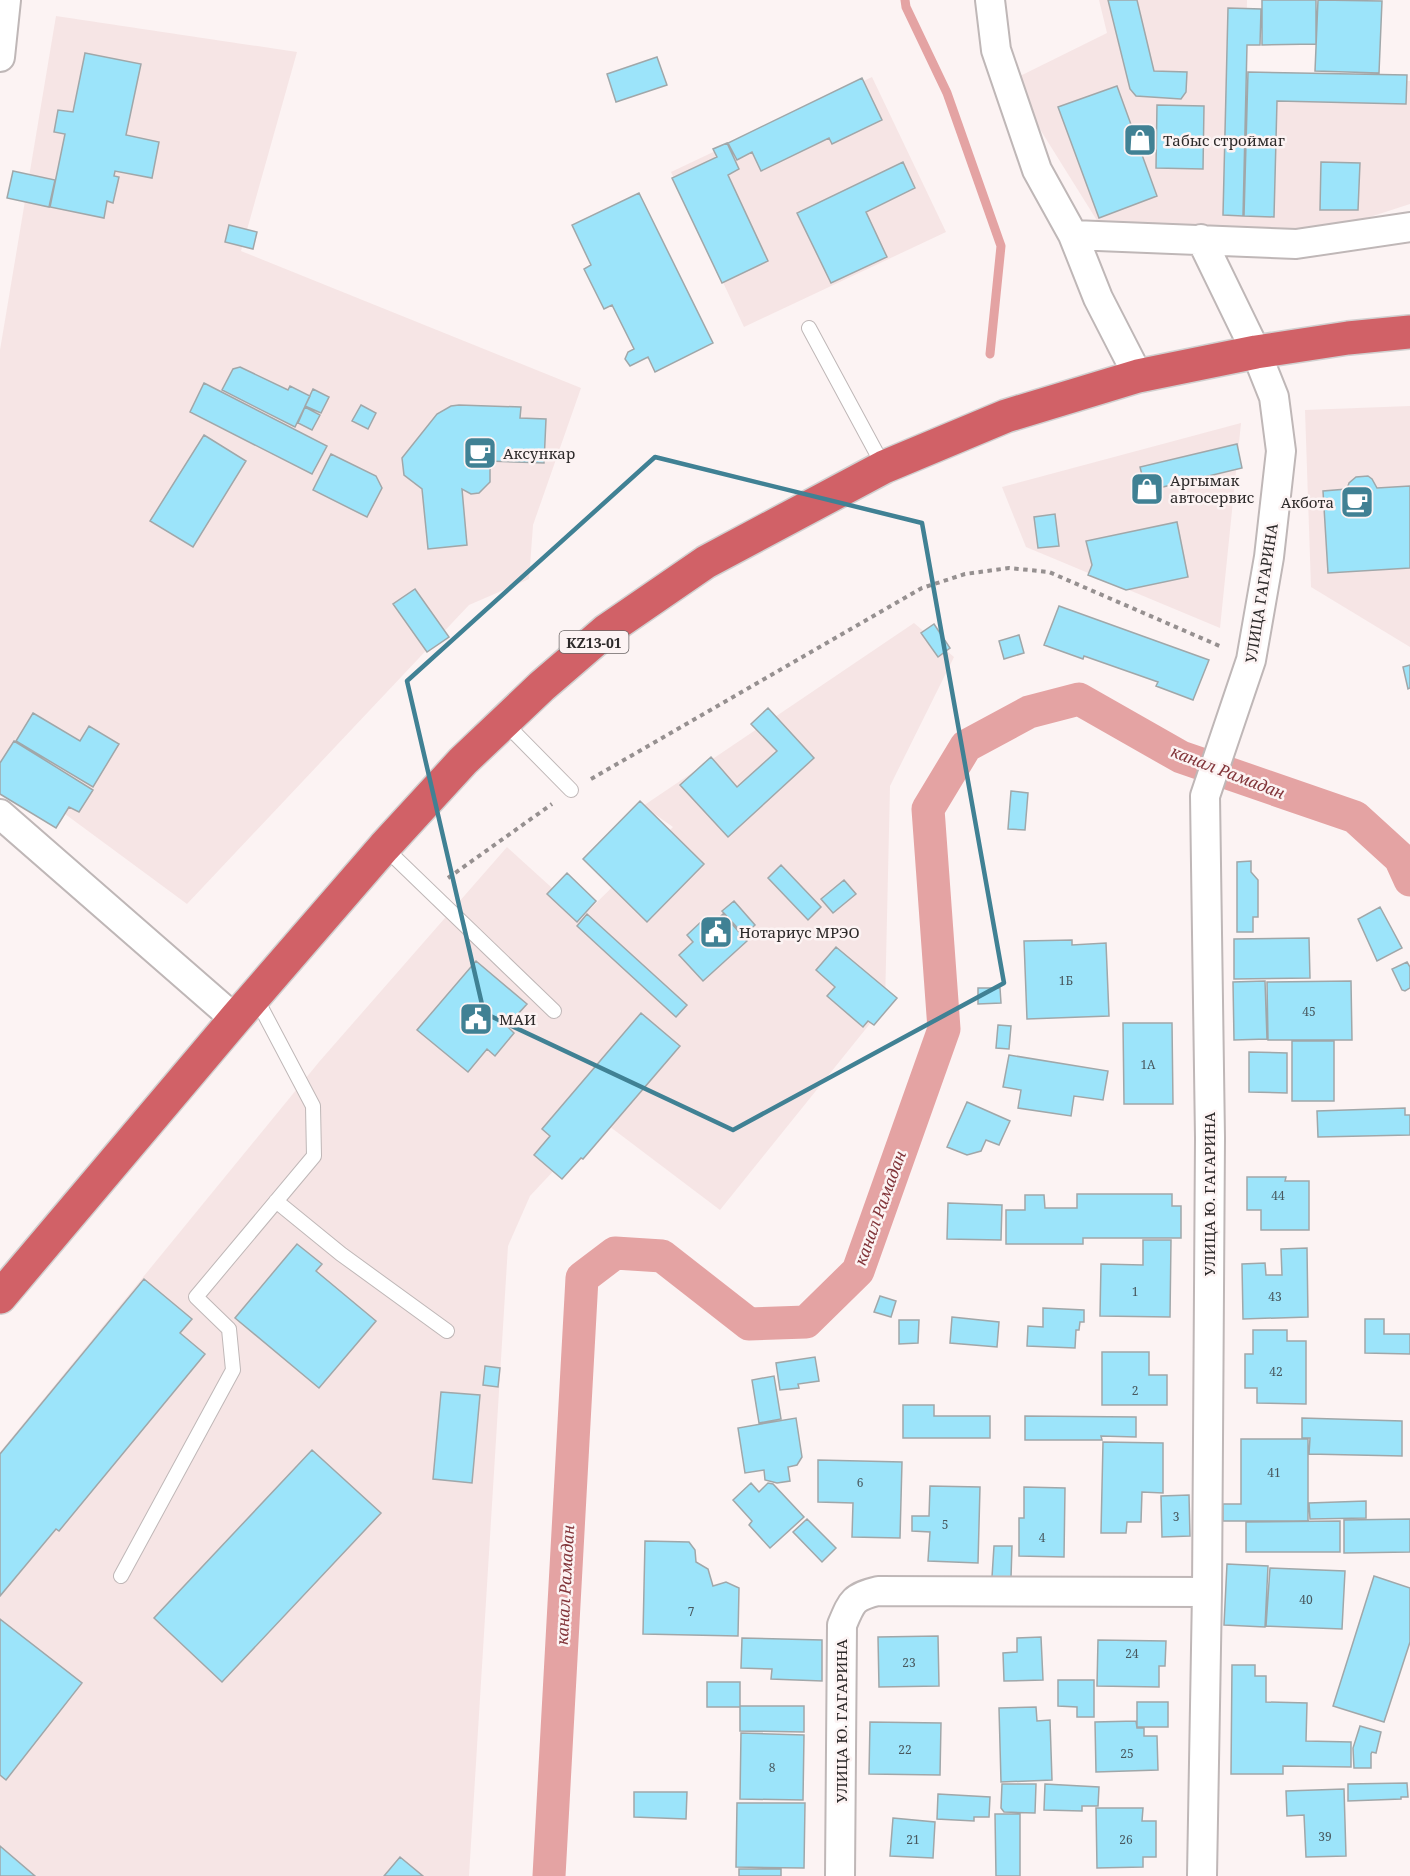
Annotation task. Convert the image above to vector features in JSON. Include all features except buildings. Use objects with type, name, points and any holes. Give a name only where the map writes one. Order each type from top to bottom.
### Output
[{"type":"highway","name":"KZ13-01","points":[[0,1298],[245,1008],[384,847],[463,761],[542,686],[607,630],[706,562],[884,467],[1006,416],[1138,376],[1256,352],[1348,338],[1410,332]]},
{"type":"street","points":[[0,57],[6,0]]},
{"type":"street","points":[[990,0],[996,50],[1037,170],[1073,235],[1098,298],[1138,376]]},
{"type":"street","points":[[1073,235],[1296,244],[1410,228]]},
{"type":"street","name":"УЛИЦА ГАГАРИНА","points":[[1201,239],[1256,352],[1275,398],[1281,451],[1269,557],[1251,660],[1205,796]]},
{"type":"street","name":"УЛИЦА Ю. ГАГАРИНА","points":[[1202,1876],[1210,1138],[1205,796]]},
{"type":"street","points":[[0,814],[245,1008]]},
{"type":"street","name":"УЛИЦА Ю. ГАГАРИНА","points":[[840,1876],[842,1625],[849,1607],[860,1596],[878,1591],[1206,1592]]},
{"type":"lane","points":[[808,328],[884,467]]},
{"type":"lane","points":[[504,722],[572,790]]},
{"type":"lane","points":[[384,847],[554,1011]]},
{"type":"lane","points":[[121,1576],[233,1370],[229,1329],[196,1297],[314,1156],[313,1106],[245,1008]]},
{"type":"lane","points":[[276,1201],[341,1254],[447,1331]]},
{"type":"path","points":[[430,891],[572,790],[922,588],[965,574],[1009,568],[1049,572],[1251,660]]},
{"type":"highlighted area","points":[[655,457],[922,523],[1004,983],[733,1130],[484,1013],[407,681]]},
{"type":"shaded area","points":[[1099,0],[1247,0],[1246,75],[1410,81],[1410,204],[1339,227],[1241,232],[1101,227],[1010,81],[1107,33]]},
{"type":"shaded area","points":[[56,16],[297,52],[241,251],[581,388],[533,525],[529,579],[469,605],[187,904],[0,766],[0,350]]},
{"type":"shaded area","points":[[872,77],[946,232],[744,327],[671,172]]},
{"type":"shaded area","points":[[1410,406],[1410,647],[1311,587],[1305,410]]},
{"type":"shaded area","name":"Аргымак автосервис","points":[[1241,423],[1220,628],[1026,547],[1002,487]]},
{"type":"shaded area","points":[[914,623],[954,657],[890,786],[885,1005],[720,1210],[601,1120],[530,1196],[508,1246],[469,1876],[0,1876],[0,1452],[319,1062],[507,847],[583,916],[673,827],[643,806]]},
{"type":"waterway","points":[[905,0],[906,7],[947,93],[1001,246],[990,354]]},
{"type":"waterway","name":"канал Рамадан","points":[[549,1876],[582,1278],[615,1253],[662,1256],[749,1324],[806,1322],[858,1271],[944,1029],[928,809],[966,746],[1029,712],[1079,699],[1181,757],[1355,817],[1400,858],[1410,880]]},
{"type":"place","name":"Табыс строймаг","points":[[1140,140]]},
{"type":"place","name":"Аксункар","points":[[480,453]]},
{"type":"place","name":"Аргымак автосервис","points":[[1147,489]]},
{"type":"place","name":"Акбота","points":[[1357,502]]},
{"type":"place","name":"Нотариус МРЭО","points":[[716,932]]},
{"type":"place","name":"МАИ","points":[[476,1019]]}]
